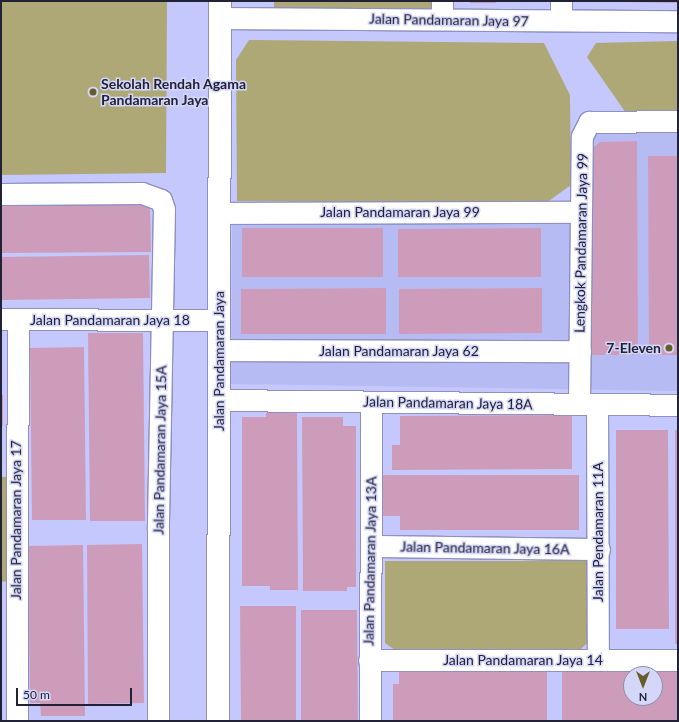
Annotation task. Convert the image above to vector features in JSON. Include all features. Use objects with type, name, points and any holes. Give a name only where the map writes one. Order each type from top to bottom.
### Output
[{"type":"main road","name":"Jalan Pandamaran Jaya","points":[[218,721],[220,9]]},
{"type":"street","name":"Jalan Pandamaran Jaya 97","points":[[220,9],[561,11],[678,21]]},
{"type":"street","name":"Lengkok Pandamaran Jaya 99","points":[[588,404],[580,351],[582,136],[589,122],[678,121]]},
{"type":"street","name":"Jalan Pandamaran Jaya 15A","points":[[1,194],[142,193],[161,200],[164,209],[158,721]]},
{"type":"street","name":"Jalan Pandamaran Jaya 99","points":[[219,213],[581,212]]},
{"type":"street","name":"Jalan Pandamaran Jaya 18","points":[[9,319],[219,320]]},
{"type":"street","name":"Jalan Pandamaran Jaya 17","points":[[9,319],[8,593],[17,721]]},
{"type":"street","name":"Jalan Pandamaran Jaya 62","points":[[219,350],[580,351]]},
{"type":"street","name":"Jalan Pandamaran Jaya 18A","points":[[219,400],[678,405]]},
{"type":"street","name":"Jalan Pandamaran Jaya 13A","points":[[370,721],[368,660],[371,546],[371,402]]},
{"type":"street","name":"Jalan Pendamaran 11A","points":[[588,404],[599,549],[598,659]]},
{"type":"street","name":"Jalan Pandamaran Jaya 16A","points":[[371,546],[599,549]]},
{"type":"street","name":"Jalan Pandamaran Jaya 14","points":[[368,660],[678,660]]},
{"type":"shaded area","name":"Sekolah Rendah Agama Pandamaran Jaya","points":[[1,1],[167,1],[166,173],[1,175]]},
{"type":"shaded area","points":[[274,1],[437,1],[437,13],[274,12]]},
{"type":"shaded area","points":[[249,40],[544,43],[570,95],[571,185],[546,203],[237,201],[236,60]]},
{"type":"shaded area","points":[[678,41],[678,112],[626,113],[587,57],[596,43]]},
{"type":"shaded area","points":[[678,127],[678,391],[231,384],[232,220],[586,219],[593,128]]},
{"type":"shaded area","points":[[1,477],[7,477],[8,581],[1,582]]},
{"type":"shaded area","points":[[385,561],[588,561],[588,642],[576,654],[399,653],[385,643]]},
{"type":"building","points":[[470,1],[496,1],[496,3],[470,3]]},
{"type":"building","points":[[678,1],[678,3],[621,2]]},
{"type":"building","points":[[637,141],[638,355],[589,355],[589,151],[600,142]]},
{"type":"building","points":[[648,156],[678,156],[678,355],[649,355]]},
{"type":"building","points":[[150,204],[151,252],[1,253],[1,206]]},
{"type":"building","points":[[242,228],[383,228],[383,277],[242,277]]},
{"type":"building","points":[[541,228],[541,277],[398,277],[398,229]]},
{"type":"building","points":[[149,255],[150,298],[1,300],[1,257]]},
{"type":"building","points":[[386,288],[386,334],[241,334],[241,289]]},
{"type":"building","points":[[542,288],[542,333],[399,334],[399,289]]},
{"type":"building","points":[[88,333],[143,333],[145,521],[90,521]]},
{"type":"building","points":[[84,347],[86,520],[32,520],[30,348]]},
{"type":"building","points":[[1,395],[3,395],[3,426],[1,426]]},
{"type":"building","points":[[266,413],[297,413],[298,590],[270,590],[270,586],[242,586],[242,417],[266,417]]},
{"type":"building","points":[[572,415],[572,469],[392,470],[392,445],[400,445],[400,416]]},
{"type":"building","points":[[302,417],[343,417],[343,426],[356,426],[356,587],[347,587],[347,591],[303,591]]},
{"type":"building","points":[[616,430],[668,430],[669,629],[616,629]]},
{"type":"building","points":[[675,430],[678,430],[678,644],[675,644]]},
{"type":"building","points":[[383,475],[579,475],[579,530],[400,530],[400,516],[383,516]]},
{"type":"building","points":[[142,544],[144,703],[88,704],[87,545]]},
{"type":"building","points":[[83,545],[85,716],[41,716],[40,703],[30,703],[28,546]]},
{"type":"building","points":[[240,606],[296,606],[296,721],[241,721]]},
{"type":"building","points":[[301,610],[357,610],[358,721],[301,721]]},
{"type":"building","points":[[399,671],[547,671],[547,721],[393,721],[393,684],[399,684]]},
{"type":"building","points":[[562,672],[623,672],[623,706],[663,706],[663,672],[678,672],[678,721],[562,721]]},
{"type":"place","name":"Sekolah Rendah Agama Pandamaran Jaya","points":[[93,92]]},
{"type":"place","name":"7-Eleven","points":[[669,348]]}]
